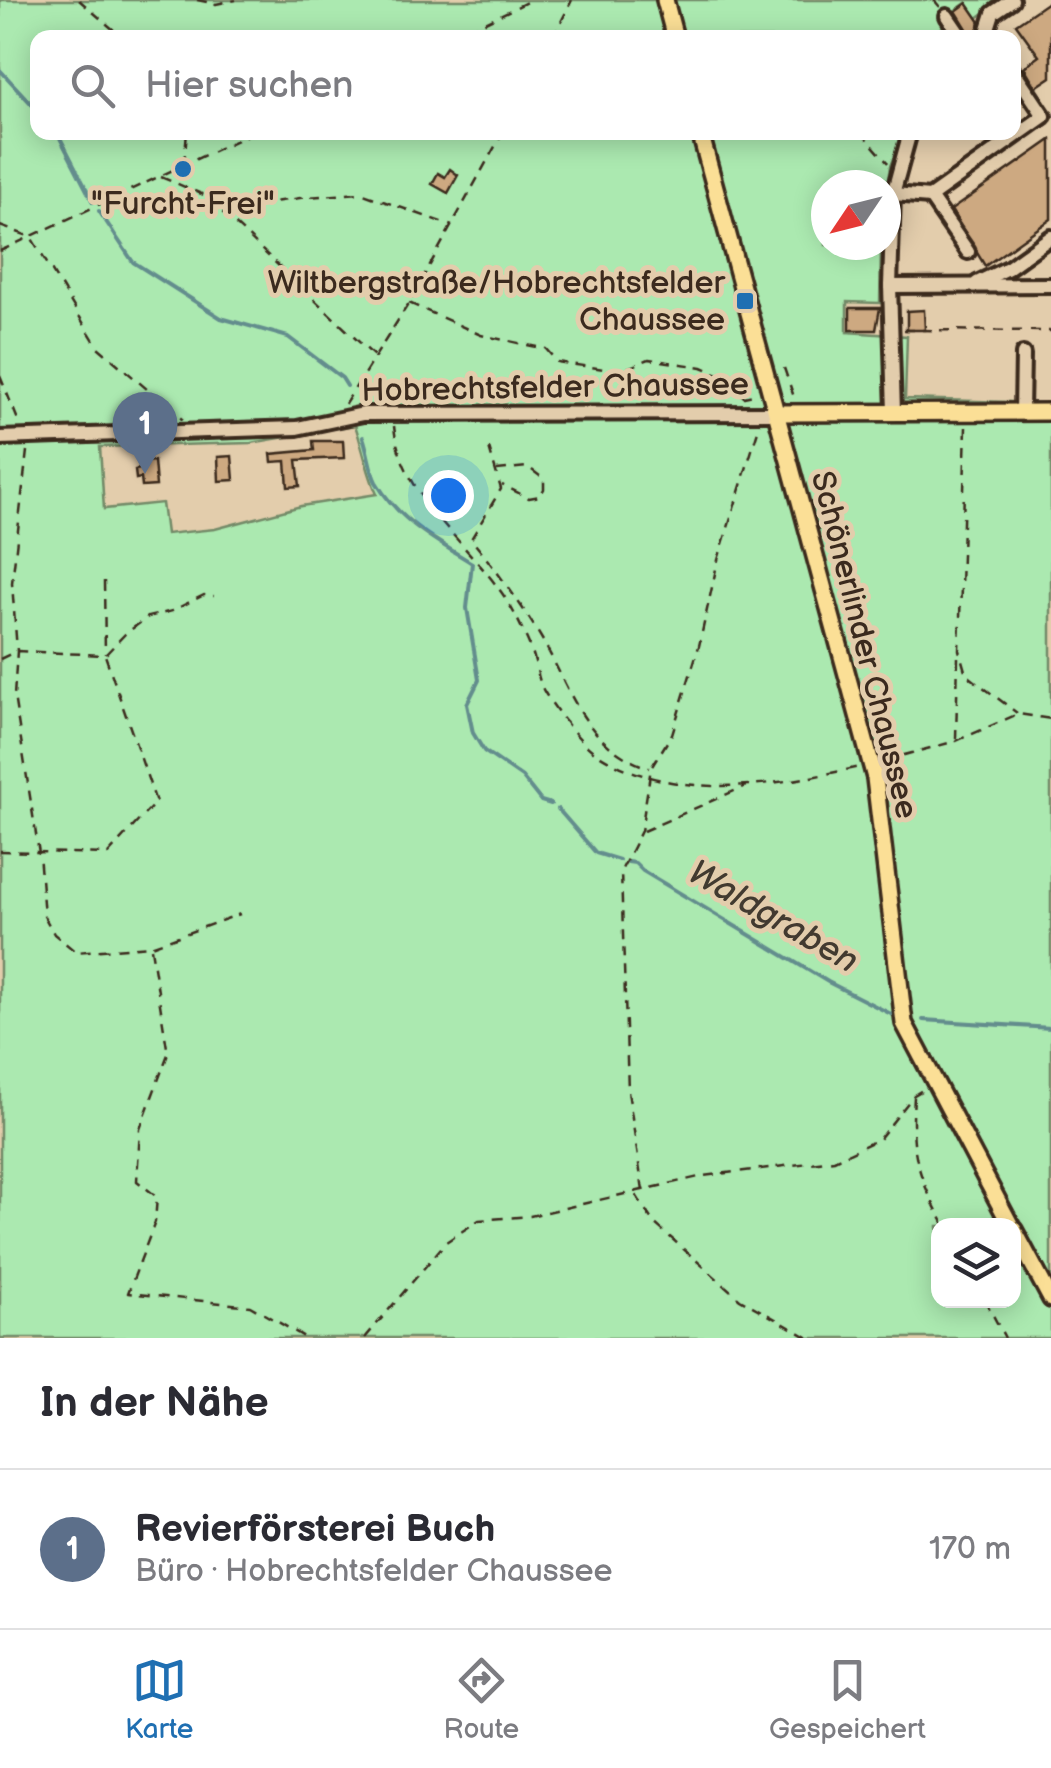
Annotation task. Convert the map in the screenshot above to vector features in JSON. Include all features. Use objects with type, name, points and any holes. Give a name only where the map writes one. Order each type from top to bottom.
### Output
[{"type":"main road","points":[[665,0],[673,30]]},
{"type":"main road","name":"Schönerlinder Chaussee","points":[[702,140],[872,764],[879,796],[904,1023],[1007,1218]]},
{"type":"main road","name":"Hobrechtsfelder Chaussee","points":[[777,412],[1051,412]]},
{"type":"main road","name":"Schönerlinder Chaussee","points":[[1021,1244],[1051,1299]]},
{"type":"street","points":[[987,30],[993,14],[1012,0]]},
{"type":"street","points":[[948,16],[957,30]]},
{"type":"street","points":[[1021,82],[1044,116],[1021,132]]},
{"type":"street","points":[[900,170],[908,140]]},
{"type":"street","points":[[901,195],[930,197],[1010,140]]},
{"type":"street","points":[[930,197],[968,252]]},
{"type":"street","points":[[974,284],[1008,268],[1051,237]]},
{"type":"street","points":[[891,260],[894,412]]},
{"type":"street","points":[[890,286],[1051,285]]},
{"type":"street","points":[[1022,412],[1023,354]]},
{"type":"street","name":"Hobrechtsfelder Chaussee","points":[[0,438],[297,428],[392,414],[777,412]]},
{"type":"path","points":[[80,0],[114,30]]},
{"type":"path","points":[[197,0],[216,4],[236,0]]},
{"type":"path","points":[[469,30],[531,0]]},
{"type":"path","points":[[557,30],[572,0]]},
{"type":"path","points":[[184,166],[186,140]]},
{"type":"path","points":[[0,251],[238,140]]},
{"type":"path","points":[[338,419],[341,408],[410,303],[499,140]]},
{"type":"path","points":[[868,140],[890,166]]},
{"type":"path","points":[[160,177],[204,195],[376,358]]},
{"type":"path","points":[[221,210],[361,193],[452,226]]},
{"type":"path","points":[[0,226],[31,238],[98,347],[186,422],[190,434]]},
{"type":"path","points":[[410,303],[481,335],[546,348],[557,362],[610,370],[649,359],[702,367],[723,376],[744,397],[754,394]]},
{"type":"path","points":[[892,330],[1051,331]]},
{"type":"path","points":[[784,368],[798,412]]},
{"type":"path","points":[[0,376],[28,438],[12,583],[17,650],[14,696],[39,853],[44,916],[54,934],[76,952],[151,946],[240,914]]},
{"type":"path","points":[[956,740],[966,412]]},
{"type":"path","points":[[392,414],[396,446],[429,509],[501,590],[532,650],[542,690],[591,750],[648,776],[696,786],[749,785],[872,764],[956,740],[1018,714]]},
{"type":"path","points":[[643,1190],[628,1091],[621,872],[642,832],[650,768],[672,734],[699,646],[723,543],[761,422]]},
{"type":"path","points":[[489,448],[501,490],[471,540],[504,580],[534,628],[571,700],[613,750],[625,760],[650,768]]},
{"type":"path","points":[[496,470],[528,467],[544,479],[544,490],[540,496],[529,498],[500,484]]},
{"type":"path","points":[[0,850],[108,854],[156,802],[105,655],[104,582]]},
{"type":"path","points":[[105,655],[124,634],[148,617],[172,611],[204,595],[214,596]]},
{"type":"path","points":[[0,659],[17,650],[105,655]]},
{"type":"path","points":[[958,650],[966,674],[1018,714],[1051,719]]},
{"type":"path","points":[[642,832],[749,785]]},
{"type":"path","points":[[151,946],[168,1054],[140,1129],[137,1182],[156,1197],[156,1222],[128,1293],[250,1306],[306,1338]]},
{"type":"path","points":[[365,1338],[446,1242],[479,1220],[530,1216],[704,1176],[834,1160],[879,1139],[914,1096],[934,1084]]},
{"type":"path","points":[[914,1096],[911,1138],[921,1181],[941,1218]]},
{"type":"path","points":[[635,1194],[653,1222],[740,1299],[810,1338]]},
{"type":"path","points":[[989,1308],[1005,1338]]},
{"type":"green space","points":[[0,0],[1002,0],[977,18],[966,3],[947,16],[941,30],[30,30],[30,140],[900,140],[889,170],[811,170],[811,260],[881,260],[880,303],[847,302],[847,332],[907,336],[905,399],[1051,403],[1051,1338],[0,1338]],"holes":[[[355,425],[377,494],[301,506],[215,529],[166,534],[162,503],[104,509],[100,447],[251,443]]]},
{"type":"building","points":[[1051,0],[1051,77],[1036,87],[1024,67],[1039,56],[1016,24]]},
{"type":"building","points":[[967,3],[980,22],[978,30],[968,30],[956,11]]},
{"type":"building","points":[[1051,140],[1051,219],[985,266],[951,210]]},
{"type":"building","points":[[450,169],[458,175],[448,193],[432,184],[438,173],[445,177]]},
{"type":"building","points":[[850,308],[880,308],[876,330],[850,330]]},
{"type":"building","points":[[924,310],[925,330],[907,330],[907,311]]},
{"type":"building","points":[[313,441],[343,441],[344,458],[297,460],[300,486],[288,487],[286,461],[272,462],[271,454],[314,450]]},
{"type":"building","points":[[232,456],[234,480],[219,481],[218,457]]},
{"type":"building","points":[[154,461],[156,486],[142,487],[135,470],[140,469],[140,462]]},
{"type":"waterway","name":"Waldgraben","points":[[0,70],[30,102]]},
{"type":"waterway","name":"Waldgraben","points":[[61,140],[93,202]]},
{"type":"waterway","name":"Waldgraben","points":[[99,211],[133,262],[221,318],[288,337],[347,386]]},
{"type":"waterway","name":"Waldgraben","points":[[363,437],[372,472],[385,496],[419,528],[472,563],[467,608],[479,680],[467,704],[473,733],[484,751],[522,777],[541,801],[551,804]]},
{"type":"waterway","name":"Waldgraben","points":[[558,809],[596,853],[619,860]]},
{"type":"waterway","name":"Waldgraben","points":[[628,862],[828,982],[893,1015]]},
{"type":"waterway","name":"Waldgraben","points":[[923,1020],[1051,1028]]},
{"type":"place","name":"\"Furcht-Frei\"","points":[[183,169]]},
{"type":"place","name":"Wiltbergstraße/Hobrechtsfelder Chaussee","points":[[745,301]]},
{"type":"place","name":"Revierförsterei Buch","points":[[145,474]]}]
